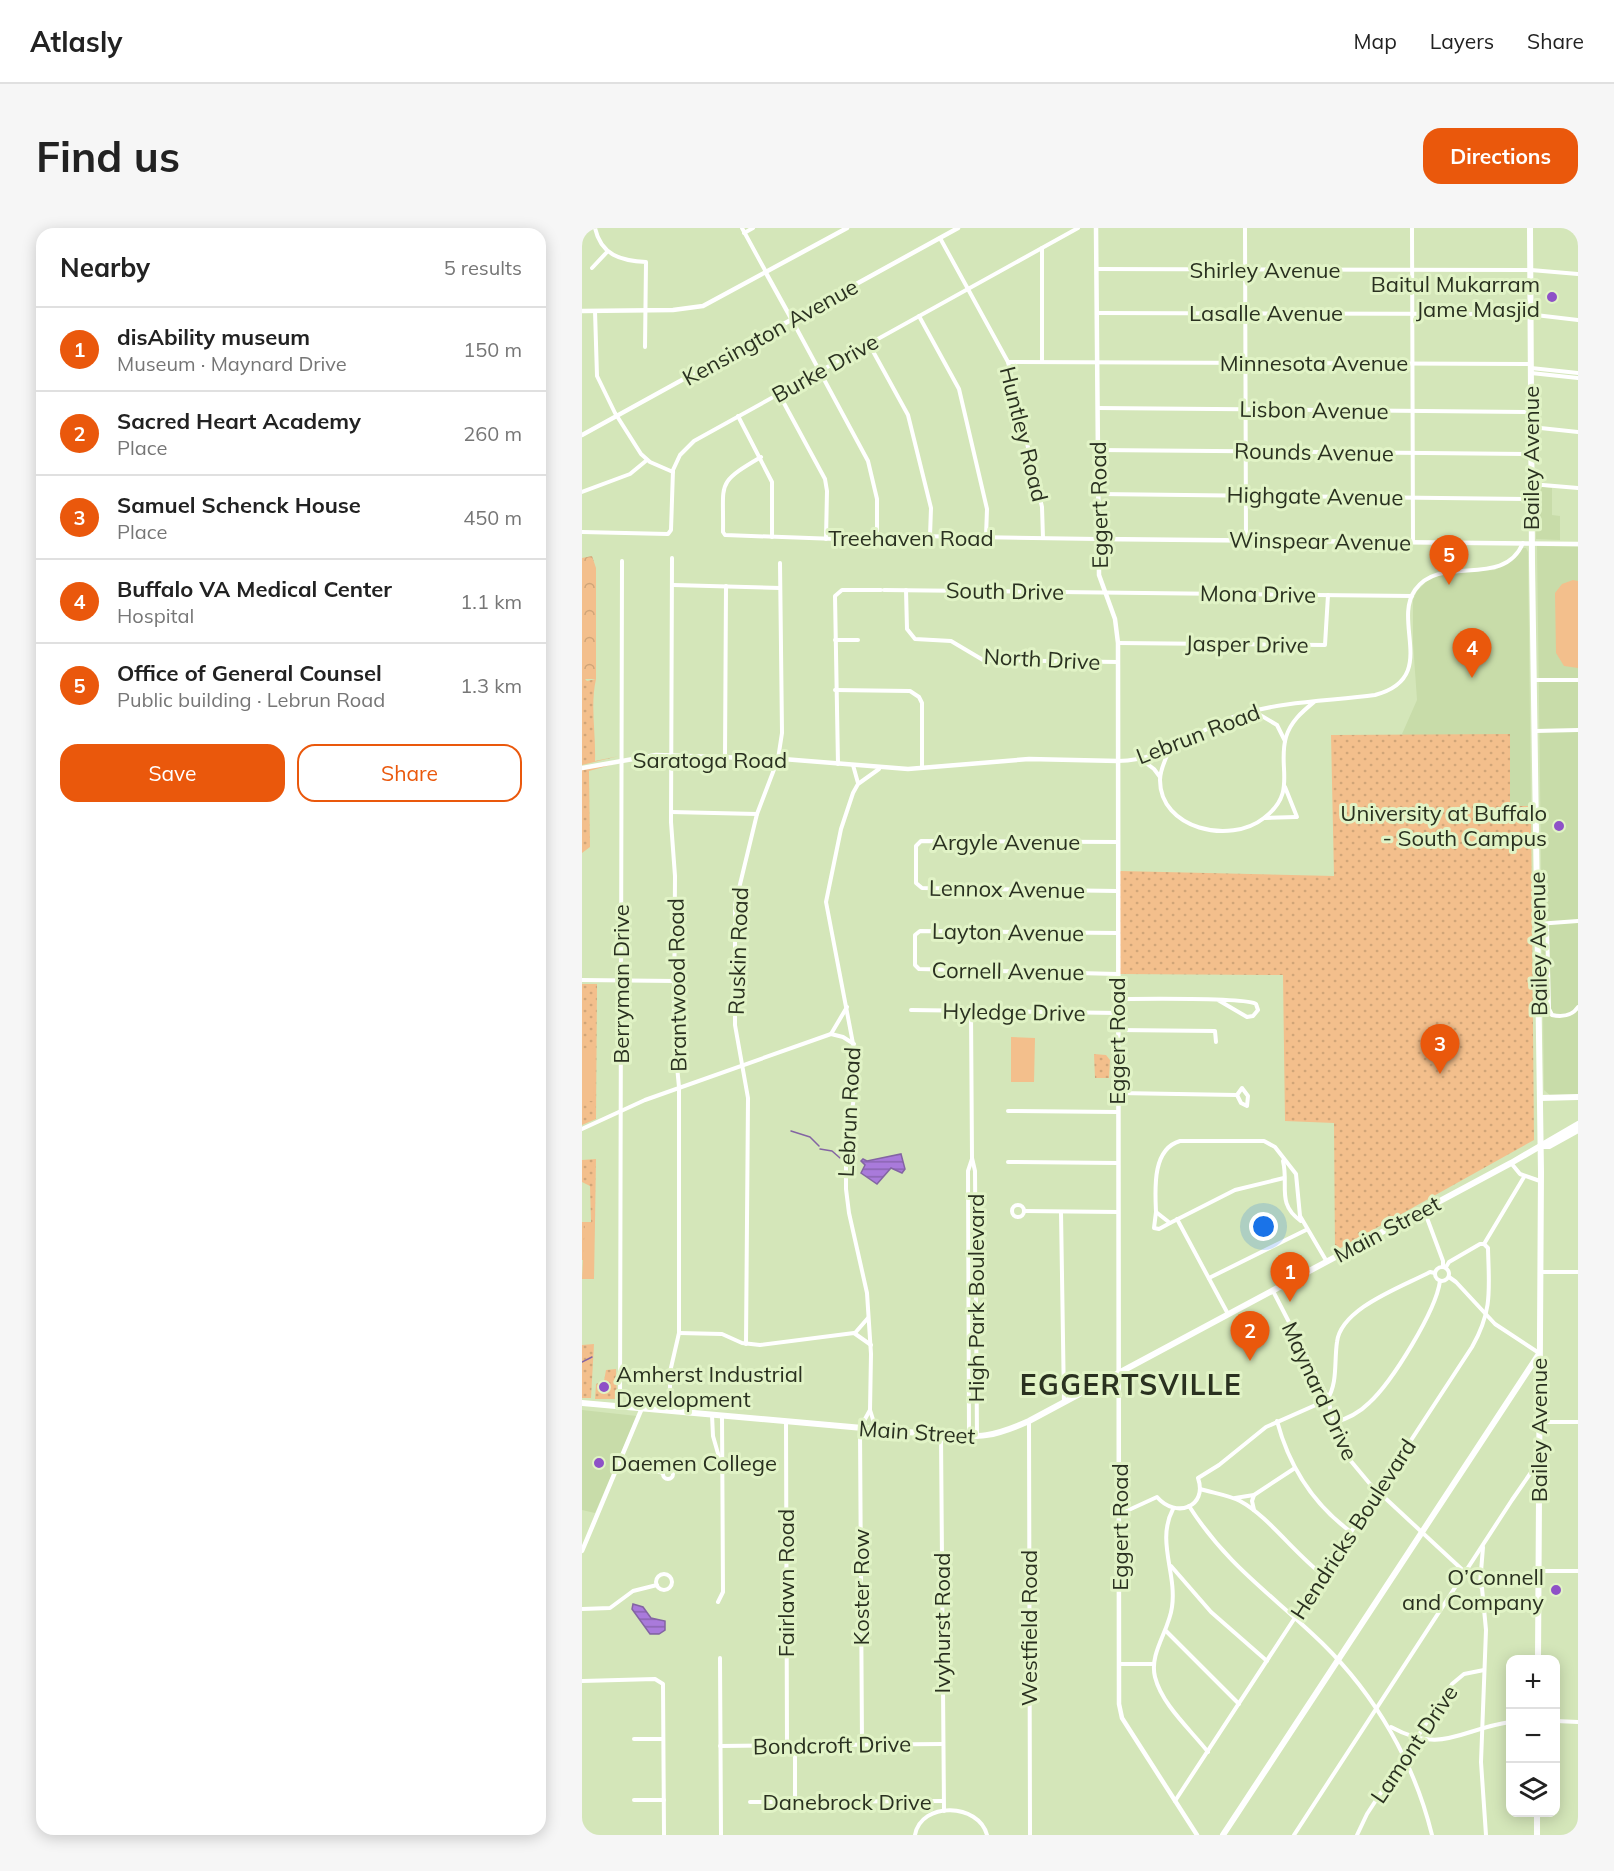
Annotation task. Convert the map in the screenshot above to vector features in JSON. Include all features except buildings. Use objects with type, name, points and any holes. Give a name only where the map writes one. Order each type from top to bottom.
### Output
[{"type":"main road","name":"Bailey Avenue","points":[[1530,228],[1533,680],[1541,1146],[1538,1655]]},
{"type":"main road","points":[[1540,1098],[1578,1097]]},
{"type":"main road","name":"Main Street","points":[[582,1403],[973,1438],[999,1434],[1029,1421],[1273,1291],[1511,1163],[1578,1124]]},
{"type":"main road","name":"Main Street","points":[[1541,1146],[1549,1146],[1578,1130]]},
{"type":"main road","points":[[1223,1835],[1539,1353]]},
{"type":"main road","points":[[1525,1374],[1534,1370],[1540,1374]]},
{"type":"main road","points":[[1537,1817],[1537,1835]]},
{"type":"street","points":[[595,228],[599,241],[607,252],[625,260],[646,262],[645,347]]},
{"type":"street","points":[[742,228],[868,461],[877,499],[877,540]]},
{"type":"street","points":[[744,233],[753,228]]},
{"type":"street","points":[[582,311],[680,310],[703,306],[847,228]]},
{"type":"street","name":"Kensington Avenue","points":[[582,435],[958,228]]},
{"type":"street","name":"Burke Drive","points":[[582,532],[666,535],[671,532],[673,472],[680,455],[694,441],[1078,228]]},
{"type":"street","name":"Eggert Road","points":[[1096,228],[1099,575],[1116,619],[1118,643],[1117,1112],[1122,1718],[1197,1835]]},
{"type":"street","points":[[1245,228],[1246,540]]},
{"type":"street","points":[[1412,228],[1413,542]]},
{"type":"street","name":"Huntley Road","points":[[940,238],[1008,362],[1042,507],[1043,538]]},
{"type":"street","points":[[1042,248],[1042,362]]},
{"type":"street","points":[[592,268],[607,252]]},
{"type":"street","name":"Shirley Avenue","points":[[1097,269],[1531,270],[1578,274]]},
{"type":"street","points":[[595,310],[597,376],[618,416],[647,460],[673,472]]},
{"type":"street","name":"Lasalle Avenue","points":[[1097,313],[1531,314],[1578,320]]},
{"type":"street","points":[[919,316],[959,389],[987,509],[986,537]]},
{"type":"street","points":[[869,344],[908,415],[931,508],[930,536]]},
{"type":"street","name":"Minnesota Avenue","points":[[1008,362],[1412,364],[1531,368],[1578,373]]},
{"type":"street","name":"Minnesota Avenue","points":[[1531,368],[1578,378]]},
{"type":"street","points":[[779,394],[825,479],[826,539]]},
{"type":"street","name":"Lisbon Avenue","points":[[1098,408],[1531,412]]},
{"type":"street","points":[[738,416],[761,457],[773,487],[772,537]]},
{"type":"street","points":[[1531,427],[1578,432]]},
{"type":"street","name":"Rounds Avenue","points":[[1098,450],[1531,454]]},
{"type":"street","name":"Treehaven Road","points":[[761,457],[732,474],[726,482],[724,534],[877,540],[904,536],[1098,539]]},
{"type":"street","points":[[582,492],[630,474],[647,460]]},
{"type":"street","points":[[1531,484],[1578,488]]},
{"type":"street","name":"Highgate Avenue","points":[[1098,494],[1531,499]]},
{"type":"street","name":"Winspear Avenue","points":[[1098,539],[1578,544]]},
{"type":"street","points":[[1412,596],[1419,585],[1435,574],[1482,571],[1500,565],[1514,555],[1523,543]]},
{"type":"street","name":"Brantwood Road","points":[[670,1411],[670,1372],[679,1333],[679,1087],[675,1035],[675,876],[671,812],[672,558]]},
{"type":"street","name":"Berryman Drive","points":[[620,1407],[622,561]]},
{"type":"street","name":"Ruskin Road","points":[[746,1344],[748,1098],[737,1039],[734,1001],[735,905],[757,814],[778,759],[782,717],[780,563]]},
{"type":"street","points":[[673,585],[780,588]]},
{"type":"street","points":[[725,756],[726,586]]},
{"type":"street","name":"South Drive","points":[[834,640],[835,599],[838,592],[906,590],[1104,592]]},
{"type":"street","name":"North Drive","points":[[906,590],[907,629],[915,639],[951,641],[982,660],[1118,662]]},
{"type":"street","name":"Mona Drive","points":[[1104,592],[1412,596]]},
{"type":"street","name":"Jasper Drive","points":[[1118,643],[1325,645],[1328,595]]},
{"type":"street","name":"Lebrun Road","points":[[838,764],[879,769],[922,769],[1029,759],[1141,760],[1171,748],[1211,726],[1252,711],[1375,695],[1399,683],[1410,663],[1412,596]]},
{"type":"street","points":[[838,764],[834,640],[858,640]]},
{"type":"street","points":[[1533,680],[1578,680]]},
{"type":"street","points":[[835,690],[910,691],[916,694],[922,706],[922,769]]},
{"type":"street","points":[[1141,760],[1154,769],[1160,778],[1164,800],[1170,809],[1178,817],[1201,828],[1216,831],[1238,830],[1264,818],[1282,815],[1297,817],[1288,798],[1285,784],[1285,742],[1295,719],[1314,702]]},
{"type":"street","points":[[1252,711],[1265,715],[1277,725],[1285,742]]},
{"type":"street","points":[[1534,731],[1578,730]]},
{"type":"street","points":[[1160,778],[1171,748]]},
{"type":"street","name":"Saratoga Road","points":[[582,768],[643,755],[725,756],[838,764]]},
{"type":"street","points":[[852,765],[858,783],[879,769]]},
{"type":"street","name":"Lebrun Road","points":[[858,783],[841,829],[826,902],[854,1044],[856,1083],[846,1153],[845,1182],[849,1213],[865,1280],[871,1346],[870,1410],[876,1429]]},
{"type":"street","points":[[1264,818],[1278,802],[1285,784]]},
{"type":"street","points":[[671,812],[757,814]]},
{"type":"street","name":"Argyle Avenue","points":[[916,866],[916,846],[921,841],[1118,842]]},
{"type":"street","name":"Lennox Avenue","points":[[916,866],[916,883],[922,888],[1118,891]]},
{"type":"street","points":[[1537,924],[1578,921]]},
{"type":"street","points":[[1547,924],[1548,1009],[1552,1015],[1563,1016],[1578,1007]]},
{"type":"street","name":"Layton Avenue","points":[[915,950],[915,935],[920,931],[1117,933]]},
{"type":"street","name":"Cornell Avenue","points":[[915,950],[915,965],[919,969],[1118,974]]},
{"type":"street","points":[[582,980],[675,981]]},
{"type":"street","points":[[1117,999],[1218,1000],[1253,1001],[1258,1010],[1253,1016],[1247,1017],[1218,1000]]},
{"type":"street","points":[[831,1034],[848,1007]]},
{"type":"street","name":"Hyledge Drive","points":[[911,1010],[1117,1013]]},
{"type":"street","name":"High Park Boulevard","points":[[971,1011],[976,1291],[976,1394],[973,1438]]},
{"type":"street","points":[[1117,1030],[1215,1031],[1215,1042]]},
{"type":"street","points":[[582,1129],[679,1087],[831,1034],[843,1037],[854,1044]]},
{"type":"street","points":[[1117,1094],[1237,1095]]},
{"type":"street","points":[[1008,1111],[1117,1112]]},
{"type":"street","points":[[1284,1178],[1235,1190],[1159,1229],[1154,1228],[1156,1170],[1168,1148],[1176,1142],[1264,1141],[1275,1147],[1297,1177],[1298,1205],[1302,1223],[1327,1262]]},
{"type":"street","points":[[1282,1157],[1284,1201],[1292,1214],[1302,1223]]},
{"type":"street","name":"High Park Boulevard","points":[[972,1158],[968,1171],[969,1394],[973,1438]]},
{"type":"street","points":[[1008,1162],[1118,1163]]},
{"type":"street","points":[[1511,1163],[1524,1177],[1541,1181]]},
{"type":"street","points":[[1435,1273],[1438,1267],[1444,1267],[1480,1244],[1484,1244],[1524,1177]]},
{"type":"street","points":[[1424,1209],[1449,1277],[1486,1317],[1539,1353]]},
{"type":"street","points":[[1024,1211],[1118,1212]]},
{"type":"street","points":[[1061,1212],[1064,1402]]},
{"type":"street","points":[[1156,1212],[1170,1223]]},
{"type":"street","points":[[1177,1219],[1228,1315]]},
{"type":"street","points":[[1209,1278],[1306,1230]]},
{"type":"street","name":"Hendricks Boulevard","points":[[1175,1801],[1472,1347],[1486,1317],[1490,1278],[1488,1248],[1484,1244]]},
{"type":"street","points":[[1120,1514],[1157,1497],[1173,1509],[1189,1506],[1197,1497],[1200,1489],[1198,1478],[1219,1465],[1251,1437],[1277,1421],[1323,1403],[1328,1398],[1334,1385],[1338,1337],[1348,1318],[1430,1272],[1435,1273]]},
{"type":"street","points":[[1540,1272],[1578,1272]]},
{"type":"street","points":[[1435,1273],[1440,1281]]},
{"type":"street","points":[[1333,1423],[1363,1408],[1382,1388],[1431,1310],[1440,1281],[1449,1277]]},
{"type":"street","points":[[969,1291],[976,1291]]},
{"type":"street","name":"Maynard Drive","points":[[1273,1291],[1328,1398],[1333,1423],[1350,1460],[1378,1491],[1480,1584]]},
{"type":"street","points":[[679,1333],[722,1334],[746,1344],[774,1345],[855,1333],[864,1325],[869,1314]]},
{"type":"street","points":[[855,1333],[871,1346]]},
{"type":"street","points":[[969,1394],[976,1394]]},
{"type":"street","points":[[582,1551],[642,1408]]},
{"type":"street","name":"Lebrun Road","points":[[860,1428],[870,1410]]},
{"type":"street","points":[[712,1414],[712,1436],[723,1471]]},
{"type":"street","points":[[718,1602],[723,1592],[722,1416]]},
{"type":"street","name":"Fairlawn Road","points":[[786,1421],[787,1746]]},
{"type":"street","name":"Westfield Road","points":[[1029,1421],[1030,1835]]},
{"type":"street","points":[[1277,1421],[1295,1468],[1323,1507],[1351,1532]]},
{"type":"street","points":[[1539,1422],[1578,1422]]},
{"type":"street","name":"Koster Row","points":[[860,1428],[862,1745]]},
{"type":"street","name":"Ivyhurst Road","points":[[941,1435],[944,1811]]},
{"type":"street","points":[[621,1460],[663,1473]]},
{"type":"street","points":[[1232,1497],[1254,1495],[1295,1468]]},
{"type":"street","points":[[1294,1835],[1532,1471],[1539,1471]]},
{"type":"street","points":[[1200,1489],[1232,1497],[1255,1510]]},
{"type":"street","points":[[1254,1495],[1252,1505],[1255,1510],[1296,1553],[1323,1575]]},
{"type":"street","points":[[1189,1506],[1234,1564],[1338,1660],[1389,1726],[1405,1757],[1432,1835]]},
{"type":"street","points":[[1173,1509],[1165,1534],[1173,1582],[1172,1607],[1154,1664],[1156,1680],[1166,1699],[1208,1752]]},
{"type":"street","points":[[1484,1544],[1480,1584],[1486,1619],[1481,1729],[1486,1835]]},
{"type":"street","points":[[1170,1565],[1216,1617],[1267,1661]]},
{"type":"street","points":[[1538,1571],[1578,1571]]},
{"type":"street","points":[[665,1574],[672,1578],[672,1586],[668,1590],[660,1589],[657,1585],[660,1575],[665,1574]]},
{"type":"street","points":[[1173,1582],[1181,1580]]},
{"type":"street","points":[[582,1610],[610,1608],[633,1591],[657,1585]]},
{"type":"street","points":[[1166,1631],[1239,1704]]},
{"type":"street","points":[[720,1658],[721,1835]]},
{"type":"street","points":[[1120,1664],[1154,1664]]},
{"type":"street","name":"Lamont Drive","points":[[1357,1835],[1366,1814],[1455,1680],[1469,1672],[1484,1671]]},
{"type":"street","points":[[582,1681],[659,1680],[663,1688],[664,1835]]},
{"type":"street","points":[[1560,1721],[1578,1722]]},
{"type":"street","points":[[1389,1726],[1418,1738],[1448,1740],[1506,1723]]},
{"type":"street","points":[[634,1739],[663,1738]]},
{"type":"street","name":"Bondcroft Drive","points":[[720,1746],[943,1744]]},
{"type":"street","points":[[795,1746],[795,1802]]},
{"type":"street","points":[[634,1800],[664,1800]]},
{"type":"street","name":"Danebrock Drive","points":[[750,1802],[943,1801]]},
{"type":"street","points":[[915,1835],[919,1823],[926,1816],[944,1811],[973,1815],[982,1823],[987,1835]]},
{"type":"shaded area","points":[[1537,486],[1552,488],[1552,515],[1560,516],[1560,540],[1536,539]]},
{"type":"shaded area","name":"University at Buffalo - South Campus","points":[[1537,546],[1578,547],[1578,1095],[1551,1096],[1544,1090]]},
{"type":"shaded area","points":[[1522,548],[1526,548],[1528,552],[1531,806],[1510,807],[1402,734],[1417,700],[1413,600],[1417,591],[1430,578],[1448,573],[1495,570],[1514,558]]},
{"type":"shaded area","points":[[901,1154],[905,1169],[902,1173],[891,1168],[877,1184],[861,1173],[865,1165],[861,1161],[863,1159],[867,1161]]},
{"type":"shaded area","name":"Daemen College","points":[[582,1410],[637,1416],[595,1513],[582,1510]]},
{"type":"shaded area","points":[[633,1604],[643,1607],[651,1618],[665,1621],[665,1630],[659,1634],[650,1634],[632,1609]]},
{"type":"green space","points":[[592,556],[596,568],[596,679],[582,679],[582,558]]},
{"type":"green space","points":[[1573,580],[1578,581],[1578,668],[1564,666],[1556,653],[1555,593],[1562,584]]},
{"type":"green space","points":[[582,679],[587,681],[596,679],[593,709],[595,761],[619,756],[582,765]]},
{"type":"green space","points":[[1510,734],[1510,806],[1531,806],[1534,1140],[1335,1251],[1334,1123],[1285,1121],[1283,975],[1120,974],[1120,871],[1334,876],[1331,735]]},
{"type":"green space","points":[[618,763],[589,771],[590,847],[582,853],[582,770]]},
{"type":"green space","points":[[582,984],[597,984],[596,1119],[582,1125]]},
{"type":"green space","points":[[1011,1037],[1035,1038],[1034,1082],[1011,1082]]},
{"type":"green space","points":[[593,1048],[594,1101],[582,1101],[582,1049]]},
{"type":"green space","points":[[1094,1054],[1106,1055],[1110,1060],[1109,1078],[1095,1078]]},
{"type":"green space","points":[[596,1159],[595,1223],[585,1224],[585,1260],[582,1260],[582,1222],[591,1222],[590,1186],[582,1182],[582,1160]]},
{"type":"green space","points":[[585,1223],[595,1223],[594,1279],[582,1279]]},
{"type":"green space","points":[[594,1344],[591,1398],[582,1398],[582,1345]]},
{"type":"green space","points":[[616,1369],[617,1399],[595,1399],[596,1384],[604,1381],[606,1370]]},
{"type":"waterway","points":[[791,1131],[810,1137],[819,1146]]},
{"type":"waterway","points":[[820,1149],[832,1151],[840,1158]]},
{"type":"waterway","points":[[582,1362],[592,1357]]},
{"type":"place","name":"Baitul Mukarram Jame Masjid","points":[[1552,297]]},
{"type":"place","name":"Office of General Counsel","points":[[1449,585]]},
{"type":"place","name":"Buffalo VA Medical Center","points":[[1472,678]]},
{"type":"place","name":"University at Buffalo - South Campus","points":[[1559,826]]},
{"type":"place","name":"Samuel Schenck House","points":[[1440,1074]]},
{"type":"place","name":"disAbility museum","points":[[1290,1302]]},
{"type":"place","name":"Sacred Heart Academy","points":[[1250,1361]]},
{"type":"place","name":"Amherst Industrial Development","points":[[604,1387]]},
{"type":"place","name":"Daemen College","points":[[599,1463]]},
{"type":"place","name":"O’Connell and Company","points":[[1556,1590]]},
{"type":"district","name":"EGGERTSVILLE","points":[[1131,1384]]}]
